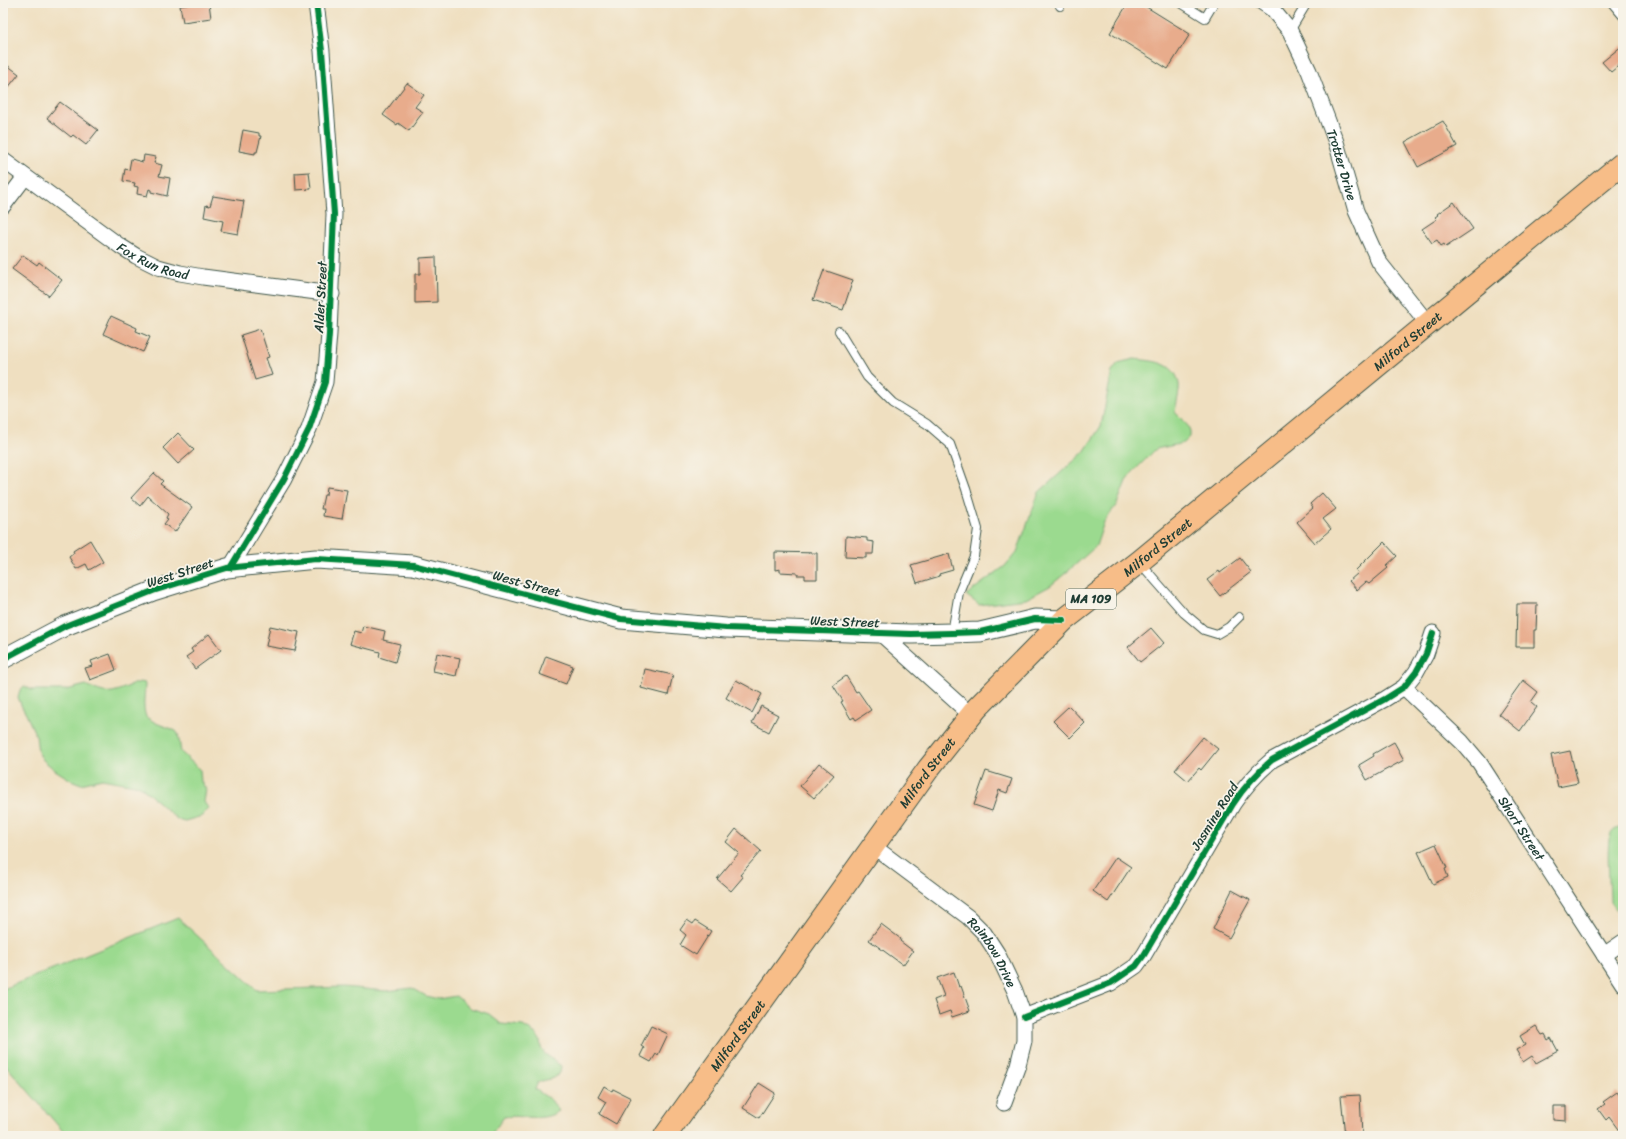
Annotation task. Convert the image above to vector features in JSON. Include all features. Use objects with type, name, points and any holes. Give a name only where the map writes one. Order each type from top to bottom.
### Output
[{"type":"main road","name":"Milford Street","points":[[665,1136],[929,768],[971,715],[1064,620],[1139,562],[1429,325],[1532,236],[1623,163]]},
{"type":"street","name":"Alder Street","points":[[230,568],[284,479],[309,429],[325,382],[332,294],[334,214],[322,51],[316,3]]},
{"type":"street","name":"Trotter Drive","points":[[1263,3],[1272,9],[1290,31],[1310,71],[1336,142],[1356,211],[1379,262],[1429,325]]},
{"type":"street","name":"Fox Run Road","points":[[3,160],[120,246],[158,267],[203,277],[332,294]]},
{"type":"street","points":[[3,206],[25,177]]},
{"type":"street","name":"West Street","points":[[3,659],[65,626],[153,591],[230,568],[316,559],[413,565],[621,619],[726,628],[880,633],[952,633],[980,632],[1034,619],[1064,620]]},
{"type":"street","name":"West Street","points":[[880,633],[971,715]]},
{"type":"street","name":"Jasmine Road","points":[[1024,1017],[1111,983],[1136,966],[1232,804],[1244,787],[1272,760],[1385,699],[1404,687],[1416,672],[1426,654],[1433,633]]},
{"type":"street","name":"Short Street","points":[[1404,687],[1462,742],[1479,762],[1623,984]]},
{"type":"street","name":"Rainbow Drive","points":[[873,846],[968,917],[984,933],[997,953],[1015,991],[1024,1017],[1024,1041],[1018,1065],[1004,1103]]},
{"type":"street","points":[[1604,955],[1623,942]]},
{"type":"lane","points":[[1181,3],[1205,18],[1214,3]]},
{"type":"lane","points":[[1290,31],[1308,3]]},
{"type":"lane","points":[[1612,3],[1623,16]]},
{"type":"lane","points":[[839,332],[867,378],[893,403],[927,424],[950,444],[978,529],[974,556],[959,592],[952,633]]},
{"type":"lane","points":[[1139,562],[1184,613],[1204,630],[1217,634],[1229,627],[1239,617]]},
{"type":"green space","points":[[1134,359],[1162,364],[1173,371],[1177,376],[1179,387],[1175,412],[1188,426],[1190,437],[1184,443],[1156,449],[1133,472],[1126,481],[1117,504],[1104,522],[1096,546],[1050,586],[1026,599],[979,605],[966,595],[1005,566],[1017,552],[1039,492],[1084,452],[1101,426],[1112,371],[1118,363]]},
{"type":"green space","points":[[140,682],[145,683],[144,705],[146,717],[156,723],[176,731],[178,734],[181,752],[200,770],[201,782],[206,789],[204,802],[208,808],[202,816],[185,821],[177,819],[140,786],[102,779],[81,784],[71,780],[55,770],[43,760],[38,752],[36,736],[18,697],[20,690],[24,686],[32,690],[66,690],[86,685],[102,692],[113,692]]},
{"type":"green space","points":[[1619,827],[1623,827],[1623,908],[1615,909],[1610,902],[1608,849],[1611,833]]},
{"type":"green space","points":[[178,918],[257,990],[344,987],[386,991],[412,988],[426,996],[438,999],[456,996],[470,1008],[489,1014],[501,1024],[523,1026],[536,1034],[540,1040],[541,1048],[544,1053],[561,1066],[560,1073],[554,1078],[538,1082],[535,1089],[551,1100],[559,1111],[546,1117],[504,1117],[490,1136],[67,1136],[3,1062],[3,989]]},
{"type":"building","points":[[197,3],[209,3],[211,18],[183,22],[180,6]]},
{"type":"building","points":[[1128,3],[1140,3],[1190,34],[1168,69],[1110,33]]},
{"type":"building","points":[[1623,45],[1623,62],[1611,72],[1602,62]]},
{"type":"building","points":[[3,62],[19,74],[3,94]]},
{"type":"building","points":[[407,83],[424,95],[415,107],[423,112],[409,131],[383,115]]},
{"type":"building","points":[[60,102],[98,130],[86,145],[73,135],[71,137],[47,118]]},
{"type":"building","points":[[1443,121],[1457,146],[1418,167],[1405,142]]},
{"type":"building","points":[[243,130],[259,133],[259,136],[261,136],[257,152],[255,152],[255,154],[239,151]]},
{"type":"building","points":[[144,155],[156,157],[154,163],[162,165],[159,176],[170,178],[167,196],[151,192],[149,189],[147,196],[137,194],[138,187],[134,186],[135,183],[123,181],[125,169],[129,170],[131,159],[143,162]]},
{"type":"building","points":[[309,172],[311,189],[296,190],[295,173]]},
{"type":"building","points":[[213,196],[244,201],[238,234],[221,231],[223,221],[204,217],[206,205],[210,206]]},
{"type":"building","points":[[1454,202],[1473,229],[1446,247],[1444,244],[1441,246],[1437,240],[1432,243],[1422,229],[1437,219],[1435,217],[1438,215],[1437,214]]},
{"type":"building","points":[[23,255],[37,265],[39,262],[62,280],[49,296],[12,269]]},
{"type":"building","points":[[436,257],[437,302],[415,303],[415,274],[420,274],[420,258]]},
{"type":"building","points":[[824,270],[853,280],[843,310],[813,300]]},
{"type":"building","points":[[111,316],[137,328],[136,331],[150,337],[143,352],[103,334]]},
{"type":"building","points":[[260,329],[269,357],[266,358],[272,375],[255,380],[241,335]]},
{"type":"building","points":[[178,433],[194,450],[178,464],[163,448]]},
{"type":"building","points":[[154,473],[163,481],[160,484],[192,507],[175,532],[164,524],[168,519],[166,518],[168,514],[148,496],[140,506],[131,498]]},
{"type":"building","points":[[327,487],[347,490],[342,519],[323,516],[324,509],[321,509]]},
{"type":"building","points":[[1322,493],[1336,509],[1323,519],[1331,529],[1315,543],[1297,522],[1313,508],[1310,504]]},
{"type":"building","points":[[846,536],[867,538],[867,541],[874,542],[873,554],[866,554],[866,558],[845,557]]},
{"type":"building","points":[[90,540],[103,562],[89,570],[86,564],[76,569],[69,557],[74,553],[73,551]]},
{"type":"building","points":[[1384,542],[1397,556],[1386,566],[1388,568],[1369,584],[1366,582],[1357,590],[1349,581],[1358,573],[1356,570]]},
{"type":"building","points":[[775,552],[817,553],[817,579],[805,579],[805,575],[780,572],[780,569],[775,570]]},
{"type":"building","points":[[949,554],[953,570],[939,574],[940,576],[917,583],[911,565]]},
{"type":"building","points":[[1240,558],[1251,572],[1220,596],[1207,580],[1219,571],[1220,573]]},
{"type":"building","points":[[1517,604],[1537,604],[1534,647],[1516,647]]},
{"type":"building","points":[[270,626],[299,632],[295,651],[266,646]]},
{"type":"building","points":[[363,626],[385,631],[383,640],[400,644],[395,662],[379,657],[380,652],[350,644],[354,631],[361,633]]},
{"type":"building","points":[[1151,628],[1164,643],[1140,662],[1128,647]]},
{"type":"building","points":[[209,634],[221,650],[195,669],[186,657],[193,652],[191,649]]},
{"type":"building","points":[[437,653],[460,658],[456,676],[433,671]]},
{"type":"building","points":[[110,654],[116,670],[90,680],[85,668],[93,666],[91,661]]},
{"type":"building","points":[[546,656],[573,666],[566,684],[539,674]]},
{"type":"building","points":[[645,669],[673,675],[668,695],[641,688]]},
{"type":"building","points":[[846,676],[856,692],[858,691],[871,710],[856,720],[854,717],[851,719],[841,702],[843,701],[833,685]]},
{"type":"building","points":[[736,680],[762,694],[752,713],[726,698]]},
{"type":"building","points":[[1523,680],[1538,692],[1531,702],[1537,707],[1520,731],[1499,714]]},
{"type":"building","points":[[761,706],[778,715],[769,732],[752,723]]},
{"type":"building","points":[[1069,706],[1085,723],[1070,738],[1053,721]]},
{"type":"building","points":[[1203,737],[1218,749],[1201,770],[1199,768],[1188,781],[1175,770]]},
{"type":"building","points":[[1394,742],[1404,760],[1367,780],[1359,765],[1374,756],[1373,754]]},
{"type":"building","points":[[1570,751],[1578,783],[1558,787],[1551,755]]},
{"type":"building","points":[[819,763],[834,775],[814,798],[800,786]]},
{"type":"building","points":[[986,771],[1012,779],[1007,793],[999,790],[992,811],[974,805]]},
{"type":"building","points":[[736,829],[761,851],[740,875],[743,877],[731,891],[717,879],[739,853],[726,842]]},
{"type":"building","points":[[1436,844],[1447,868],[1445,869],[1448,877],[1433,884],[1418,852]]},
{"type":"building","points":[[1116,857],[1131,867],[1108,902],[1093,891]]},
{"type":"building","points":[[1232,890],[1250,900],[1229,938],[1213,929]]},
{"type":"building","points":[[687,920],[693,924],[695,921],[711,931],[696,955],[680,945],[686,935],[680,930]]},
{"type":"building","points":[[881,924],[901,939],[900,941],[913,951],[903,965],[869,940]]},
{"type":"building","points":[[954,972],[970,1011],[952,1017],[950,1011],[939,1015],[934,1000],[944,996],[937,978]]},
{"type":"building","points":[[651,1026],[668,1034],[658,1055],[656,1054],[651,1062],[640,1056],[644,1048],[641,1046]]},
{"type":"building","points":[[1536,1026],[1542,1035],[1545,1034],[1548,1040],[1551,1038],[1558,1051],[1536,1063],[1532,1056],[1523,1062],[1516,1050],[1525,1045],[1520,1036]]},
{"type":"building","points":[[759,1083],[775,1093],[759,1118],[743,1108]]},
{"type":"building","points":[[604,1086],[612,1091],[613,1089],[631,1098],[616,1124],[599,1114],[606,1102],[598,1097]]},
{"type":"building","points":[[1617,1092],[1623,1100],[1623,1136],[1609,1117],[1606,1120],[1598,1109],[1605,1104],[1603,1102]]},
{"type":"building","points":[[1360,1095],[1362,1136],[1345,1136],[1341,1096]]},
{"type":"building","points":[[1553,1106],[1566,1106],[1566,1121],[1553,1120]]},
{"type":"cycle path","points":[[230,568],[284,479],[309,429],[325,382],[329,334],[334,214],[322,51],[316,3]]},
{"type":"cycle path","points":[[3,659],[65,626],[153,591],[227,568],[316,559],[413,565],[621,619],[726,628],[911,634],[980,632],[1035,619],[1064,620]]},
{"type":"cycle path","points":[[1024,1017],[1111,983],[1136,966],[1144,955],[1233,804],[1251,780],[1272,760],[1385,699],[1404,687],[1416,672],[1426,654],[1433,633]]}]
